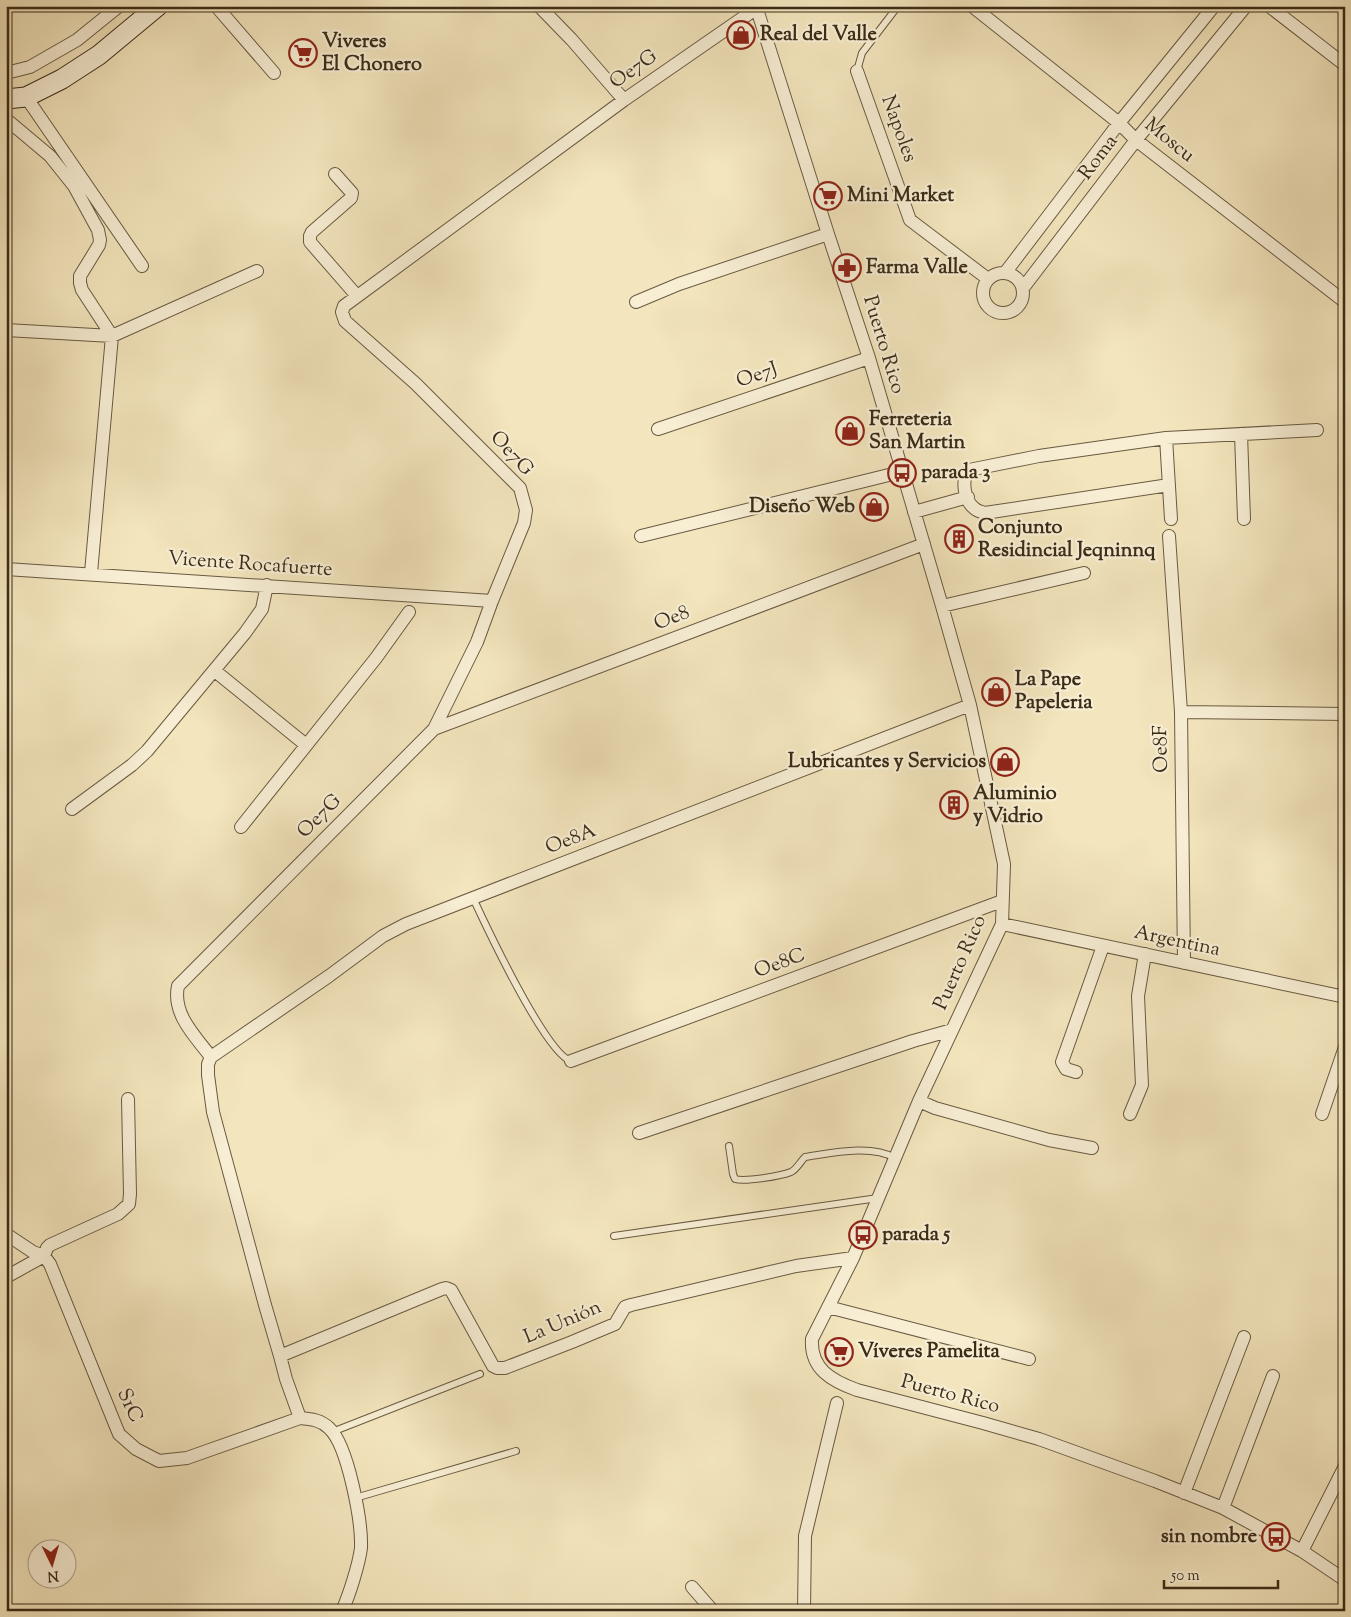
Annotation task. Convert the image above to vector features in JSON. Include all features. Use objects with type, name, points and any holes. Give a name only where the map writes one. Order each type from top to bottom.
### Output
[{"type":"street","points":[[6,73],[30,68],[77,40],[119,6]]},
{"type":"street","points":[[6,99],[26,97],[62,79],[99,55],[158,6]]},
{"type":"street","points":[[216,6],[274,73]]},
{"type":"street","points":[[539,6],[572,40],[624,100]]},
{"type":"street","name":"Moscu","points":[[972,6],[1118,123],[1136,140],[1345,302]]},
{"type":"street","name":"Roma","points":[[1005,273],[1118,123],[1214,6]]},
{"type":"street","name":"Roma","points":[[1023,288],[1136,140],[1246,6]]},
{"type":"street","points":[[1269,6],[1345,65]]},
{"type":"street","name":"Oe7G","points":[[211,1057],[180,1014],[176,995],[178,986],[434,730],[477,642],[524,523],[526,510],[520,488],[416,384],[345,321],[343,316],[344,306],[624,100],[757,7]]},
{"type":"street","name":"Puerto Rico","points":[[757,7],[869,358],[942,606],[970,705],[1004,864],[1002,924],[918,1102],[854,1258],[812,1339],[814,1358],[823,1372],[838,1383],[857,1390],[1039,1439],[1224,1508],[1302,1551],[1345,1580]]},
{"type":"street","name":"Napoles","points":[[857,71],[910,220],[988,279]]},
{"type":"street","points":[[26,97],[142,266]]},
{"type":"street","points":[[6,119],[50,156],[74,186],[98,230],[100,240],[82,271],[80,283],[82,290],[112,336],[91,574]]},
{"type":"street","points":[[335,174],[352,193],[351,198],[312,232],[310,242],[357,296]]},
{"type":"street","points":[[636,302],[679,284],[828,234]]},
{"type":"street","points":[[6,330],[112,336],[257,271]]},
{"type":"street","points":[[1005,273],[1016,277],[1023,288],[1023,296],[1020,304],[1014,310],[998,313],[990,309],[985,303],[984,286],[988,279],[996,274],[1005,273]]},
{"type":"street","name":"Oe7J","points":[[658,429],[869,358]]},
{"type":"street","points":[[1169,485],[985,513],[973,507],[968,497],[964,477],[970,470],[1039,456],[1166,438],[1317,430]]},
{"type":"street","points":[[1241,434],[1244,518]]},
{"type":"street","points":[[1166,438],[1171,519]]},
{"type":"street","points":[[641,536],[901,472]]},
{"type":"street","points":[[914,512],[968,497]]},
{"type":"street","name":"Oe8F","points":[[1169,536],[1181,712],[1184,963]]},
{"type":"street","name":"Oe8","points":[[434,730],[924,544]]},
{"type":"street","name":"Vicente Rocafuerte","points":[[6,569],[492,601]]},
{"type":"street","points":[[942,606],[1084,573]]},
{"type":"street","points":[[72,809],[132,765],[147,750],[215,671],[259,614],[264,603],[267,585]]},
{"type":"street","points":[[241,827],[376,658],[409,612]]},
{"type":"street","points":[[215,671],[306,746]]},
{"type":"street","name":"Oe8A","points":[[211,1057],[397,928],[970,705]]},
{"type":"street","points":[[1181,712],[1345,714]]},
{"type":"street","name":"Oe8C","points":[[571,1061],[1002,901]]},
{"type":"street","name":"Argentina","points":[[1002,924],[1345,997]]},
{"type":"street","points":[[1076,1072],[1064,1068],[1062,1062],[1103,946]]},
{"type":"street","points":[[1130,1114],[1142,1085],[1138,996],[1145,954]]},
{"type":"street","points":[[639,1133],[886,1050],[952,1030]]},
{"type":"street","points":[[1322,1114],[1345,1047]]},
{"type":"street","points":[[211,1057],[208,1064],[208,1075],[213,1112],[264,1305],[286,1379],[300,1418],[314,1419],[328,1427],[337,1437],[348,1468],[355,1498],[361,1548],[342,1611]]},
{"type":"street","points":[[6,1277],[44,1256],[50,1245],[118,1214],[129,1204],[128,1099]]},
{"type":"street","points":[[918,1102],[1049,1140],[1092,1148]]},
{"type":"street","points":[[6,1234],[33,1252],[44,1256]]},
{"type":"street","name":"S1C","points":[[44,1256],[50,1264],[119,1434],[136,1449],[159,1461],[186,1458],[300,1418]]},
{"type":"street","name":"La Unión","points":[[280,1356],[442,1288],[446,1288],[451,1290],[493,1366],[505,1368],[614,1324],[625,1307],[631,1305],[796,1266],[854,1258]]},
{"type":"street","points":[[828,1307],[1029,1359]]},
{"type":"street","points":[[1184,1493],[1244,1337]]},
{"type":"street","points":[[1224,1508],[1273,1376]]},
{"type":"street","points":[[804,1611],[805,1536],[837,1403]]},
{"type":"street","points":[[1302,1551],[1345,1466]]},
{"type":"street","points":[[692,1587],[713,1611]]},
{"type":"lane","points":[[857,71],[862,53],[898,6]]},
{"type":"lane","points":[[473,898],[502,958],[530,1008],[560,1053],[565,1059],[571,1061]]},
{"type":"lane","points":[[729,1146],[733,1174],[735,1179],[739,1180],[791,1172],[805,1157],[837,1152],[885,1153],[895,1158]]},
{"type":"lane","points":[[614,1236],[878,1198]]},
{"type":"lane","points":[[332,1432],[480,1374]]},
{"type":"lane","points":[[355,1498],[516,1451]]},
{"type":"place","name":"Real del Valle","points":[[741,35]]},
{"type":"place","name":"Viveres El Chonero","points":[[303,53]]},
{"type":"place","name":"Mini Market","points":[[828,196]]},
{"type":"place","name":"Farma Valle","points":[[847,268]]},
{"type":"place","name":"Ferreteria San Martin","points":[[850,431]]},
{"type":"place","name":"parada 3","points":[[902,473]]},
{"type":"place","name":"Diseño Web","points":[[874,507]]},
{"type":"place","name":"Conjunto Residincial Jeqninnq","points":[[959,539]]},
{"type":"place","name":"La Pape Papeleria","points":[[996,692]]},
{"type":"place","name":"Lubricantes y Servicios","points":[[1005,762]]},
{"type":"place","name":"Aluminio y Vidrio","points":[[954,805]]},
{"type":"place","name":"parada 5","points":[[863,1235]]},
{"type":"place","name":"Víveres Pamelita","points":[[839,1352]]},
{"type":"place","name":"sin nombre","points":[[1276,1537]]}]
